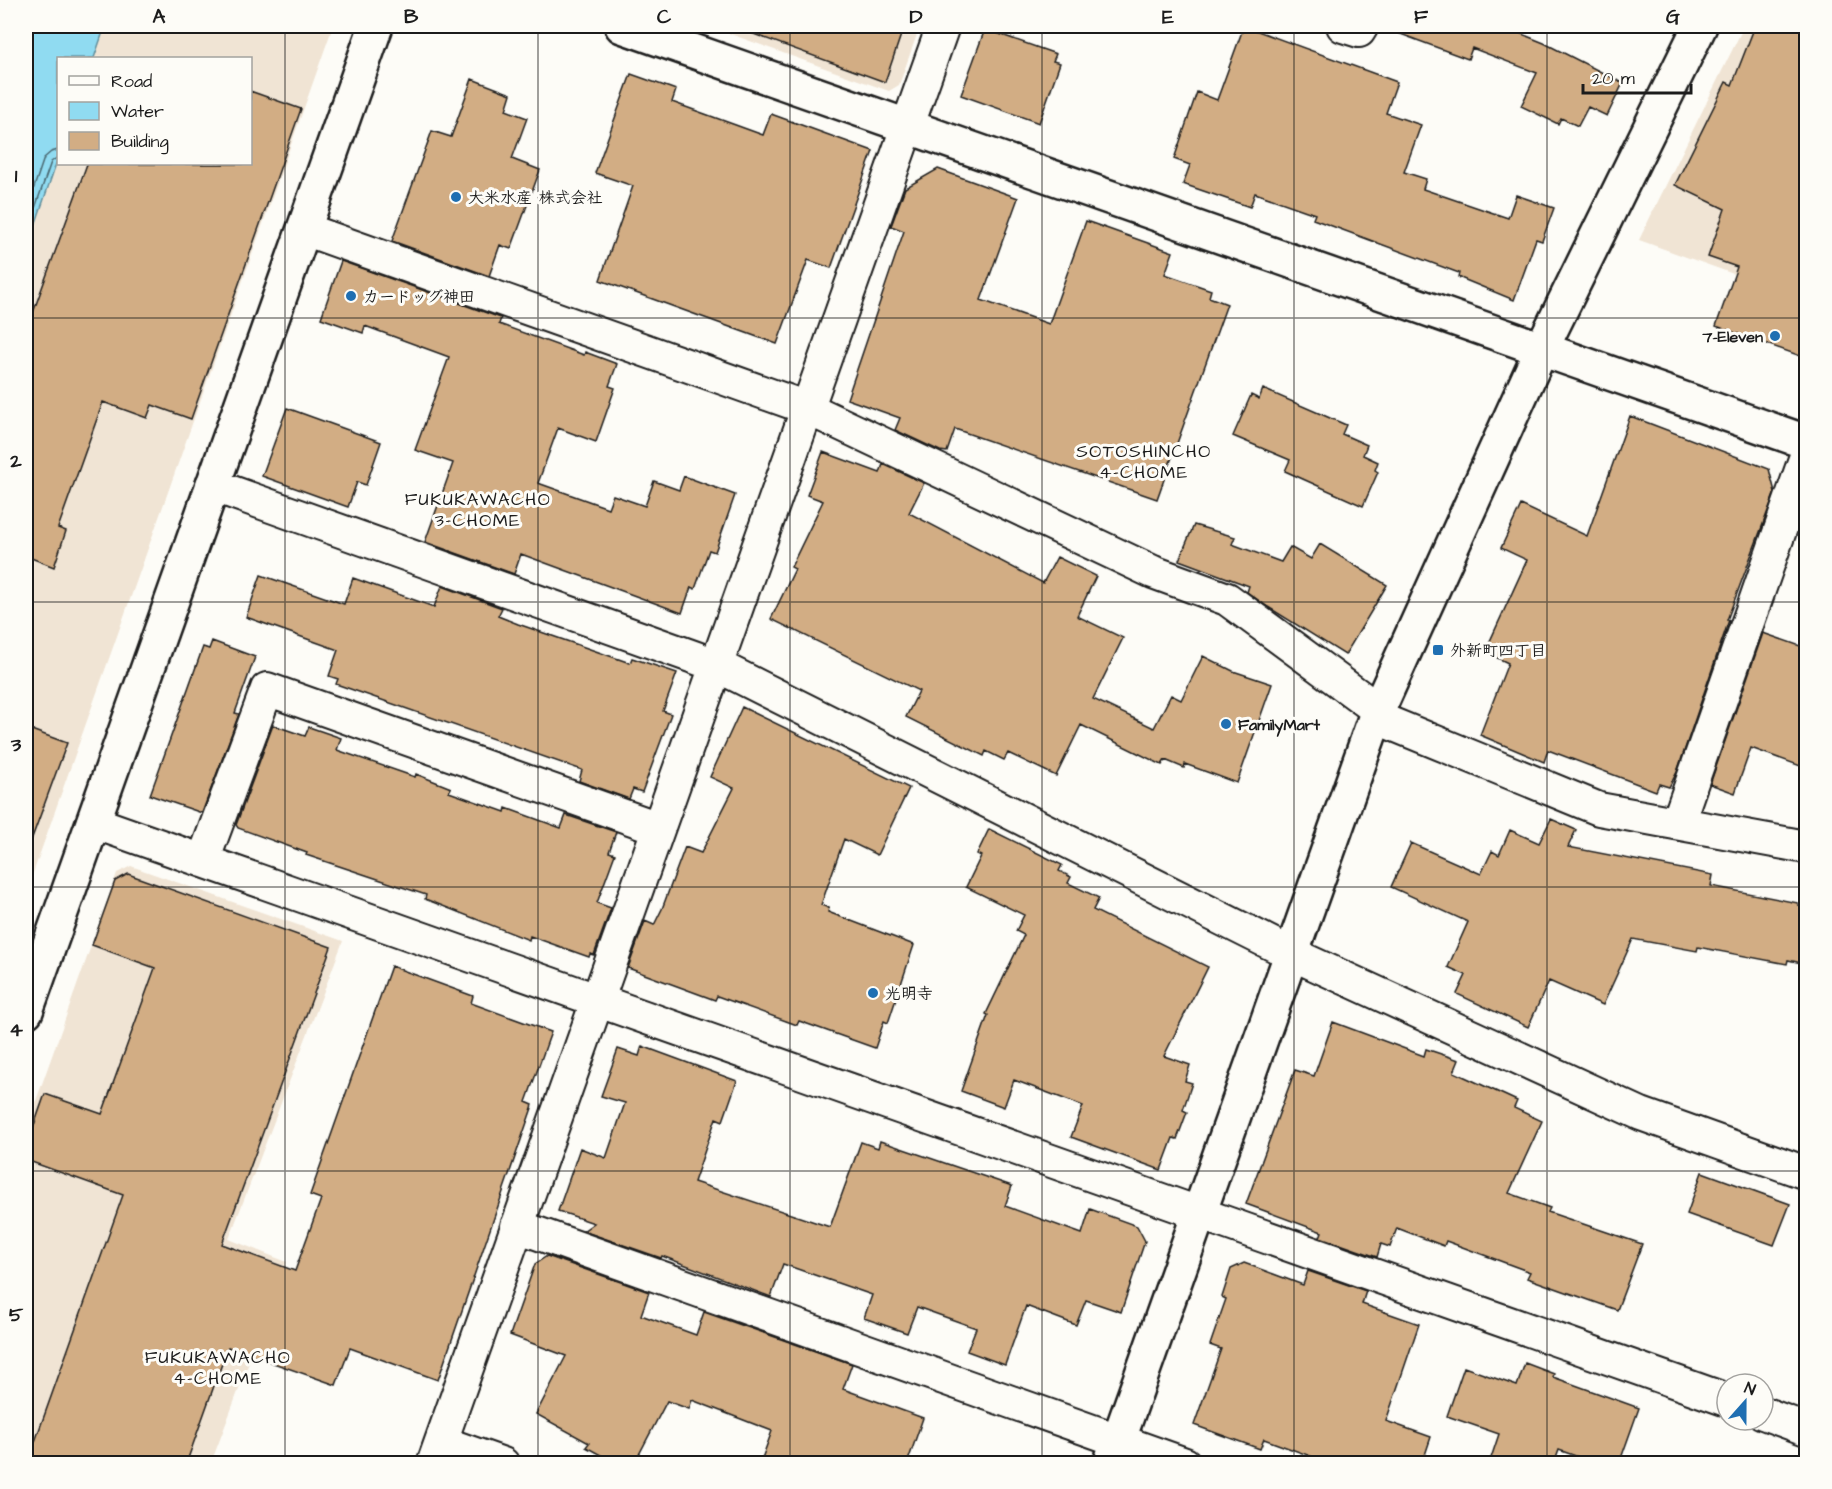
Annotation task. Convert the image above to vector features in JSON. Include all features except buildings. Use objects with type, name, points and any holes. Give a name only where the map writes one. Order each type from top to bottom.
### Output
[{"type":"street","points":[[26,1011],[376,26]]},
{"type":"street","points":[[622,26],[1806,442]]},
{"type":"street","points":[[503,1464],[437,1453],[943,26]]},
{"type":"street","points":[[1343,26],[1359,31],[1362,26]]},
{"type":"street","points":[[1114,1452],[1197,1212],[1376,713],[1542,348],[1700,26]]},
{"type":"street","points":[[303,229],[807,408],[1153,572],[1227,599],[1376,713],[1599,809],[1806,847]]},
{"type":"street","points":[[1678,822],[1806,456]]},
{"type":"street","points":[[213,485],[716,665],[1290,953],[1641,1114],[1806,1173]]},
{"type":"street","points":[[203,861],[267,689],[658,828]]},
{"type":"street","points":[[93,822],[1715,1397]]},
{"type":"street","points":[[517,1226],[1114,1452],[1185,1464]]},
{"type":"street","points":[[1775,1417],[1806,1429]]},
{"type":"shaded area","points":[[105,26],[333,26],[26,893],[26,252],[57,161],[57,165],[252,165],[252,57],[94,57]]},
{"type":"shaded area","points":[[708,26],[920,26],[899,85],[889,91]]},
{"type":"shaded area","points":[[1744,26],[1806,26],[1806,300],[1639,240]]},
{"type":"shaded area","points":[[131,866],[343,941],[229,1239],[287,1262],[211,1463],[26,1464],[26,1129],[117,873]]},
{"type":"water","points":[[26,26],[105,26],[94,57],[57,57],[57,161],[26,252]]},
{"type":"place","name":"大米水産 株式会社","points":[[456,197]]},
{"type":"place","name":"カードッグ神田","points":[[351,296]]},
{"type":"place","name":"7-Eleven","points":[[1775,336]]},
{"type":"place","name":"外新町四丁目","points":[[1438,650]]},
{"type":"place","name":"FamilyMart","points":[[1226,724]]},
{"type":"place","name":"光明寺","points":[[873,993]]},
{"type":"district","name":"SOTOSHINCHO 4-CHOME","points":[[1144,461]]},
{"type":"district","name":"FUKUKAWACHO 3-CHOME","points":[[478,509]]},
{"type":"district","name":"FUKUKAWACHO 4-CHOME","points":[[218,1367]]}]
